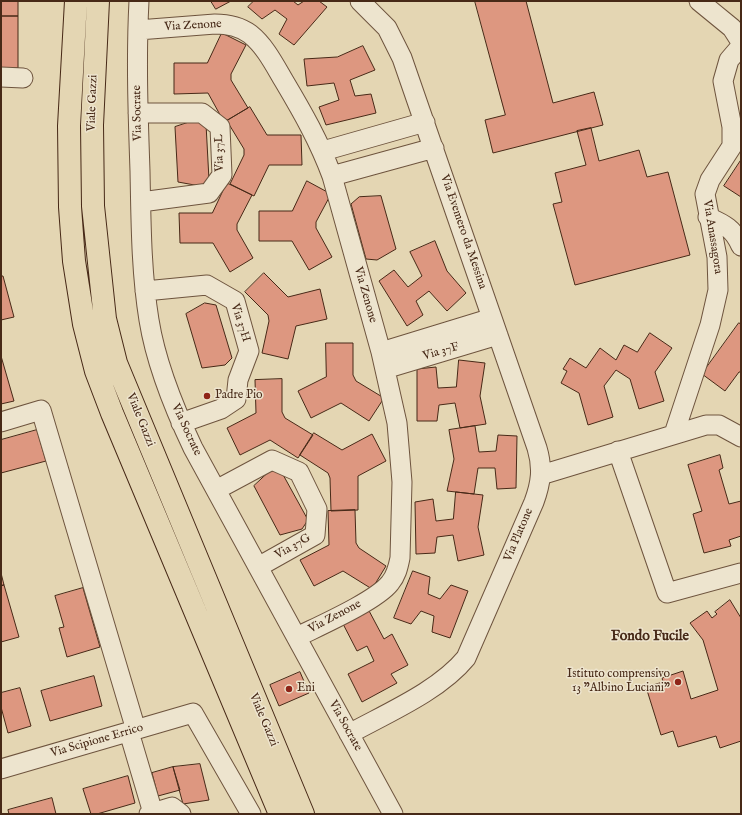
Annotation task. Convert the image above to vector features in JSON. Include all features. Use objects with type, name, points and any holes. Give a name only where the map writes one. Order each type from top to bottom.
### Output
[{"type":"main road","name":"Viale Gazzi","points":[[76,1],[69,126],[70,207],[79,297],[89,347],[112,413],[280,814]]},
{"type":"main road","name":"Viale Gazzi","points":[[98,1],[92,126],[93,206],[102,293],[110,339],[132,404],[303,814]]},
{"type":"street","name":"Via Socrate","points":[[139,1],[138,113],[145,290],[155,348],[181,423],[393,814]]},
{"type":"street","name":"Via Evemero da Messina","points":[[360,1],[377,17],[395,42],[425,122],[537,448],[541,462],[541,475]]},
{"type":"street","points":[[699,1],[732,28],[741,42]]},
{"type":"street","name":"Via Zenone","points":[[138,30],[215,24],[239,28],[249,34],[268,55],[312,128],[323,151],[332,176],[383,360],[397,423],[402,461],[398,568],[395,576],[381,592],[296,637]]},
{"type":"street","name":"Via Anassagora","points":[[674,434],[710,325],[718,290],[717,257],[708,217],[705,194],[707,187],[732,146],[737,126],[723,81],[729,60],[741,46]]},
{"type":"street","points":[[1,77],[23,78]]},
{"type":"street","name":"Via 37L","points":[[138,113],[202,113],[220,128],[222,176],[209,193],[141,202]]},
{"type":"street","points":[[323,151],[425,122]]},
{"type":"street","points":[[332,176],[434,148]]},
{"type":"street","points":[[708,217],[730,228],[737,237],[741,246]]},
{"type":"street","name":"Via 37H","points":[[145,290],[207,285],[235,301],[249,351],[238,380],[236,398],[221,409],[181,423]]},
{"type":"street","name":"Via 37F","points":[[383,360],[495,327]]},
{"type":"street","points":[[1,422],[41,410],[133,731],[151,813],[176,811]]},
{"type":"street","points":[[541,475],[674,434],[706,426],[719,425],[741,437]]},
{"type":"street","points":[[618,451],[667,593],[741,573]]},
{"type":"street","name":"Via 37G","points":[[216,490],[272,460],[299,472],[317,509],[315,535],[258,567]]},
{"type":"street","name":"Via Platone","points":[[349,734],[435,686],[456,670],[466,658],[534,502],[539,488],[541,475]]},
{"type":"street","name":"Via Scipione Errico","points":[[2,765],[133,731],[193,713],[251,814]]},
{"type":"building","points":[[1,1],[18,1],[18,16],[1,16]]},
{"type":"building","points":[[211,1],[231,1],[216,9]]},
{"type":"building","points":[[254,1],[293,1],[298,5],[304,1],[319,1],[327,7],[294,45],[279,34],[287,19],[275,10],[262,19],[248,7]]},
{"type":"building","points":[[475,1],[526,1],[553,103],[594,92],[603,125],[493,153],[485,120],[505,115]]},
{"type":"building","points":[[1,16],[18,16],[18,68],[1,68]]},
{"type":"building","points":[[222,33],[246,45],[231,74],[231,80],[248,108],[224,122],[208,93],[174,94],[174,63],[207,63]]},
{"type":"building","points":[[363,46],[375,70],[350,80],[355,96],[371,94],[376,113],[326,125],[319,107],[339,100],[334,83],[307,86],[304,59],[337,57]]},
{"type":"building","points":[[250,107],[267,135],[301,135],[302,165],[269,165],[254,196],[230,184],[244,155],[244,149],[227,121]]},
{"type":"building","points":[[196,120],[206,124],[209,180],[200,186],[178,182],[175,127]]},
{"type":"building","points":[[591,128],[599,161],[639,150],[647,177],[668,172],[690,255],[575,285],[553,204],[562,202],[555,173],[586,165],[577,131]]},
{"type":"building","points":[[741,160],[741,197],[724,186]]},
{"type":"building","points":[[307,181],[331,194],[316,222],[316,228],[332,257],[309,270],[292,241],[259,241],[259,211],[292,211]]},
{"type":"building","points":[[227,183],[252,195],[237,224],[237,230],[253,258],[230,272],[213,243],[180,243],[179,213],[212,213]]},
{"type":"building","points":[[381,196],[396,249],[377,260],[366,259],[351,204],[359,197]]},
{"type":"building","points":[[435,241],[447,271],[466,293],[447,311],[429,291],[416,301],[423,315],[407,326],[379,281],[394,270],[408,287],[422,276],[410,252]]},
{"type":"building","points":[[264,273],[288,297],[320,289],[327,319],[296,326],[288,359],[262,353],[269,321],[268,315],[245,292]]},
{"type":"building","points":[[1,276],[3,276],[14,317],[1,320]]},
{"type":"building","points":[[205,303],[216,305],[232,358],[225,365],[202,368],[186,314]]},
{"type":"building","points":[[739,323],[741,324],[741,372],[739,372],[725,391],[702,374]]},
{"type":"building","points":[[650,333],[672,348],[655,372],[664,401],[639,409],[630,379],[616,370],[604,386],[613,417],[588,425],[579,393],[561,383],[567,371],[563,369],[570,358],[586,368],[600,348],[616,360],[624,345],[637,352]]},
{"type":"building","points":[[326,343],[353,343],[353,375],[356,381],[384,398],[369,421],[341,403],[311,418],[298,391],[326,377]]},
{"type":"building","points":[[1,356],[14,401],[1,404]]},
{"type":"building","points":[[459,360],[485,363],[480,396],[486,424],[460,428],[455,403],[439,405],[437,421],[417,421],[417,369],[436,367],[438,388],[456,387]]},
{"type":"building","points":[[282,379],[282,412],[285,418],[313,435],[298,458],[270,440],[240,455],[227,428],[256,413],[255,380]]},
{"type":"building","points":[[475,426],[479,452],[496,451],[498,435],[517,436],[516,488],[497,489],[495,468],[478,468],[474,494],[447,491],[454,459],[449,430]]},
{"type":"building","points":[[37,430],[46,461],[1,473],[1,440]]},
{"type":"building","points":[[314,433],[342,450],[372,434],[386,461],[358,476],[358,510],[331,511],[330,478],[328,473],[300,455]]},
{"type":"building","points":[[720,455],[723,468],[719,470],[729,504],[741,501],[741,536],[729,540],[731,546],[704,553],[693,514],[702,511],[688,465]]},
{"type":"building","points":[[270,471],[281,471],[308,520],[302,529],[280,535],[254,486]]},
{"type":"building","points":[[456,492],[483,495],[478,527],[484,555],[458,561],[453,535],[437,537],[435,553],[416,554],[415,502],[433,499],[436,521],[453,519]]},
{"type":"building","points":[[355,510],[356,543],[359,548],[386,566],[372,589],[343,571],[314,586],[300,560],[329,545],[328,511]]},
{"type":"building","points":[[413,571],[430,577],[428,594],[440,599],[451,585],[468,591],[450,638],[432,632],[434,616],[421,611],[411,624],[394,618]]},
{"type":"building","points":[[1,573],[4,585],[1,586]]},
{"type":"building","points":[[4,585],[19,637],[1,642],[1,586]]},
{"type":"building","points":[[83,588],[100,647],[67,657],[59,628],[64,627],[55,596]]},
{"type":"building","points":[[730,600],[741,618],[741,741],[720,748],[716,736],[678,747],[673,731],[661,735],[646,687],[663,682],[662,678],[683,671],[691,699],[718,690],[703,640],[690,623],[707,611],[712,618],[717,614],[715,612]]},
{"type":"building","points":[[367,607],[384,639],[392,634],[408,665],[391,674],[397,683],[362,702],[348,674],[374,661],[367,646],[357,651],[341,620]]},
{"type":"building","points":[[300,672],[309,693],[279,706],[270,685]]},
{"type":"building","points":[[94,676],[102,706],[50,721],[41,691]]},
{"type":"building","points":[[20,688],[31,726],[8,733],[1,707],[1,693]]},
{"type":"building","points":[[200,764],[209,800],[183,804],[173,767]]},
{"type":"building","points":[[173,767],[180,790],[158,796],[152,773]]},
{"type":"building","points":[[128,776],[135,803],[97,814],[91,814],[83,789]]},
{"type":"building","points":[[52,798],[56,814],[9,814],[8,810]]},
{"type":"place","name":"Padre Pio","points":[[207,396]]},
{"type":"place","name":"Istituto comprensivo 13 \"Albino Luciani\"","points":[[678,682]]},
{"type":"place","name":"Eni","points":[[289,689]]},
{"type":"district","name":"Fondo Fucile","points":[[650,637]]}]
